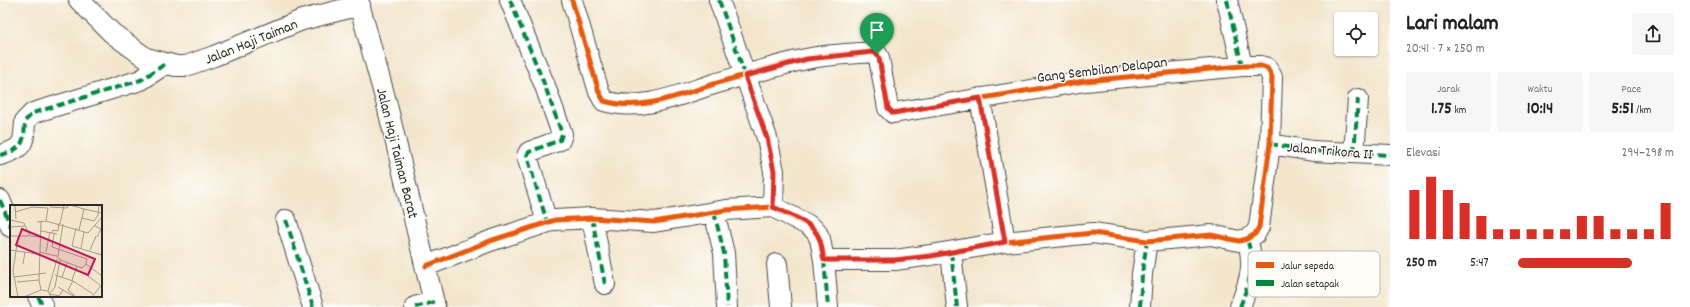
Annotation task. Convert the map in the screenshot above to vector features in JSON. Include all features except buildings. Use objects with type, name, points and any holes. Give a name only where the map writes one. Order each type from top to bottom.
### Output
[{"type":"street","name":"Jalan Haji Taiman","points":[[79,0],[112,34],[146,58],[176,66],[186,66],[302,20],[359,2]]},
{"type":"street","points":[[510,0],[534,58],[562,134],[560,140],[529,152],[527,156],[547,222]]},
{"type":"street","points":[[572,0],[578,25],[599,92],[604,100],[623,104],[643,104],[681,96],[745,76]]},
{"type":"street","points":[[720,0],[767,138],[774,171],[773,207]]},
{"type":"street","points":[[1227,0],[1242,66]]},
{"type":"street","name":"Jalan Haji Taiman Barat","points":[[359,2],[387,105],[434,305]]},
{"type":"street","name":"Gang Sembilan Delapan","points":[[745,76],[807,59],[873,52],[877,54],[879,58],[888,108],[893,113],[1085,81],[1242,66],[1261,66],[1270,71],[1272,77],[1270,144]]},
{"type":"street","points":[[0,155],[19,148],[24,140],[25,121],[33,113],[141,80],[165,64]]},
{"type":"street","points":[[980,98],[1005,242]]},
{"type":"street","points":[[1354,153],[1358,99]]},
{"type":"street","points":[[824,260],[895,260],[1005,242],[1093,233],[1147,241],[1211,235],[1239,241],[1247,239],[1255,234],[1258,228],[1270,144]]},
{"type":"street","name":"Jalan Trikora II","points":[[1270,144],[1313,151],[1390,155]]},
{"type":"street","points":[[0,200],[10,225]]},
{"type":"street","points":[[426,266],[547,222],[573,218],[654,222],[714,212],[773,207],[808,225],[816,231],[820,239],[824,260],[828,307]]},
{"type":"street","points":[[714,212],[724,253],[727,307]]},
{"type":"street","points":[[592,218],[605,284]]},
{"type":"street","points":[[286,220],[313,307]]},
{"type":"street","points":[[1247,239],[1250,251]]},
{"type":"street","points":[[1140,307],[1142,274],[1147,241]]},
{"type":"street","points":[[951,252],[957,307]]},
{"type":"street","points":[[777,264],[781,307]]},
{"type":"street","points":[[1240,307],[1248,284]]},
{"type":"street","points":[[38,297],[43,307]]},
{"type":"street","points":[[415,307],[434,305]]},
{"type":"marked path","points":[[510,0],[545,86],[562,134],[560,140],[529,152],[527,156],[547,222]]},
{"type":"marked path","points":[[719,0],[767,138],[774,171],[773,207]]},
{"type":"marked path","points":[[1227,0],[1242,66]]},
{"type":"marked path","points":[[0,155],[14,150],[21,144],[24,135],[25,121],[33,113],[141,80],[165,64]]},
{"type":"marked path","points":[[980,98],[1005,242]]},
{"type":"marked path","points":[[1354,153],[1358,99]]},
{"type":"marked path","points":[[1270,144],[1313,151],[1390,155]]},
{"type":"marked path","points":[[0,200],[10,225]]},
{"type":"marked path","points":[[714,212],[724,253],[727,307]]},
{"type":"marked path","points":[[592,218],[605,284]]},
{"type":"marked path","points":[[286,220],[313,307]]},
{"type":"marked path","points":[[1247,239],[1250,251]]},
{"type":"marked path","points":[[1140,307],[1142,274],[1147,241]]},
{"type":"marked path","points":[[951,252],[957,307]]},
{"type":"marked path","points":[[824,260],[828,307]]},
{"type":"marked path","points":[[1240,307],[1248,285]]},
{"type":"marked path","points":[[38,297],[43,307]]},
{"type":"marked path","points":[[415,307],[434,302]]},
{"type":"cycle path","points":[[426,266],[490,241],[555,220],[592,218],[654,222],[726,210],[773,207],[808,225],[816,231],[820,239],[824,260],[895,260],[1005,242],[1093,233],[1147,241],[1211,235],[1239,241],[1247,239],[1255,234],[1259,227],[1270,144],[1272,77],[1267,68],[1261,66],[1242,66],[1085,81],[893,113],[888,108],[879,58],[877,54],[873,52],[814,57],[714,84],[660,101],[632,105],[618,104],[604,101],[599,92],[572,0]]},
{"type":"route","points":[[873,52],[877,54],[888,108],[893,113],[980,98],[1005,242],[972,247],[931,256],[895,260],[824,260],[820,239],[816,231],[808,225],[773,207],[774,171],[767,138],[745,76],[807,59],[873,52]]}]
